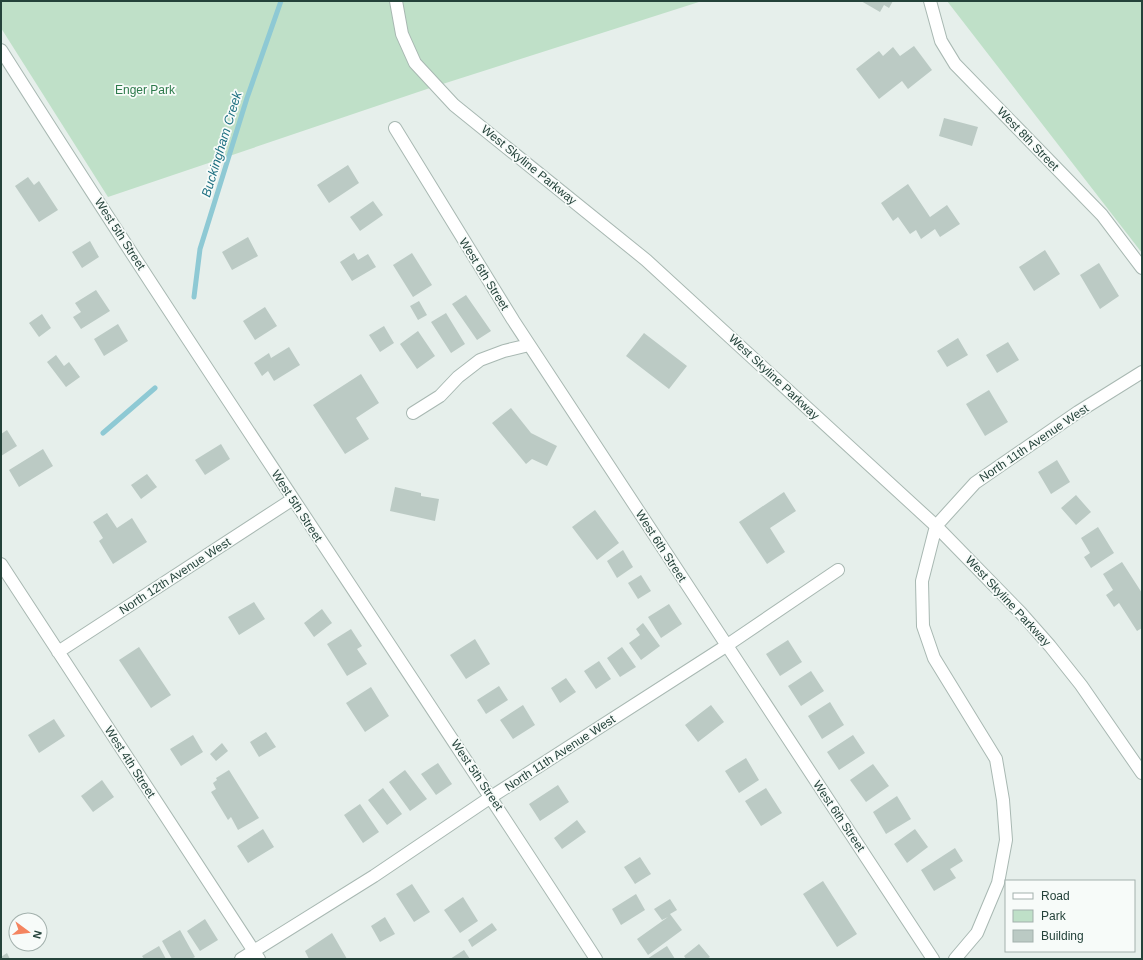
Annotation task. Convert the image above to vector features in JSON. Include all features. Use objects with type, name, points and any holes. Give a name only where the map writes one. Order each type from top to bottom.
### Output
[{"type":"street","name":"West Skyline Parkway","points":[[396,1],[402,34],[415,63],[454,105],[646,260],[936,526],[1020,612],[1050,646],[1081,685],[1142,773]]},
{"type":"street","name":"West 8th Street","points":[[930,1],[941,42],[954,64],[1102,215],[1142,268]]},
{"type":"street","name":"West 5th Street","points":[[1,50],[292,500],[492,797],[596,959]]},
{"type":"street","name":"West 6th Street","points":[[394,128],[529,345],[933,959]]},
{"type":"street","points":[[412,413],[440,396],[458,377],[480,360],[504,351],[529,345]]},
{"type":"street","name":"North 11th Avenue West","points":[[936,526],[975,483],[1078,412],[1142,372]]},
{"type":"street","name":"North 12th Avenue West","points":[[58,652],[292,500]]},
{"type":"street","points":[[936,526],[922,581],[923,626],[934,658],[996,759],[1004,800],[1006,840],[998,883],[976,933],[955,959]]},
{"type":"street","name":"West 4th Street","points":[[1,564],[256,955]]},
{"type":"street","name":"North 11th Avenue West","points":[[241,959],[256,955],[492,797],[726,646],[838,570]]},
{"type":"green space","name":"Enger Park","points":[[1,1],[702,1],[427,89],[108,197],[1,28]]},
{"type":"green space","points":[[947,1],[1142,1],[1142,253]]},
{"type":"building","points":[[861,1],[893,1],[889,8],[884,5],[880,12]]},
{"type":"building","points":[[914,46],[932,70],[908,89],[902,81],[879,99],[856,69],[879,51],[883,56],[893,47],[900,56]]},
{"type":"building","points":[[944,118],[978,127],[972,146],[939,136]]},
{"type":"building","points":[[348,165],[359,183],[329,203],[317,185]]},
{"type":"building","points":[[28,177],[34,185],[39,181],[58,210],[39,222],[15,186]]},
{"type":"building","points":[[908,184],[930,217],[947,205],[960,224],[940,237],[935,229],[921,239],[916,230],[910,234],[898,217],[893,221],[881,203]]},
{"type":"building","points":[[373,201],[383,215],[360,231],[350,217]]},
{"type":"building","points":[[248,237],[258,256],[232,270],[222,252]]},
{"type":"building","points":[[90,241],[99,257],[82,268],[72,252]]},
{"type":"building","points":[[1045,250],[1060,274],[1034,291],[1019,267]]},
{"type":"building","points":[[354,253],[358,260],[368,254],[376,267],[352,281],[340,262]]},
{"type":"building","points":[[412,253],[432,285],[413,297],[393,265]]},
{"type":"building","points":[[1099,263],[1119,296],[1100,309],[1080,275]]},
{"type":"building","points":[[96,290],[110,311],[81,329],[73,317],[81,312],[75,303]]},
{"type":"building","points":[[466,295],[491,331],[477,340],[452,304]]},
{"type":"building","points":[[419,301],[427,315],[418,320],[410,306]]},
{"type":"building","points":[[265,307],[277,326],[255,340],[243,321]]},
{"type":"building","points":[[446,313],[465,344],[451,353],[431,322]]},
{"type":"building","points":[[42,314],[51,328],[39,337],[29,323]]},
{"type":"building","points":[[118,324],[128,341],[104,356],[94,339]]},
{"type":"building","points":[[384,326],[394,343],[380,352],[369,335]]},
{"type":"building","points":[[418,331],[435,356],[417,369],[400,344]]},
{"type":"building","points":[[644,333],[687,366],[669,389],[626,356]]},
{"type":"building","points":[[958,338],[968,355],[947,367],[937,351]]},
{"type":"building","points":[[1008,342],[1019,360],[997,373],[986,355]]},
{"type":"building","points":[[289,347],[300,365],[274,381],[268,371],[262,376],[254,363],[269,353],[271,358]]},
{"type":"building","points":[[56,355],[64,366],[69,362],[80,377],[66,387],[47,362]]},
{"type":"building","points":[[361,374],[379,403],[356,418],[369,439],[345,454],[313,405]]},
{"type":"building","points":[[989,390],[1008,422],[985,436],[966,404]]},
{"type":"building","points":[[511,408],[531,433],[557,446],[547,466],[532,459],[526,464],[492,423]]},
{"type":"building","points":[[7,430],[17,446],[1,456],[1,434]]},
{"type":"building","points":[[221,444],[230,459],[205,475],[195,460]]},
{"type":"building","points":[[43,449],[53,466],[19,487],[9,470]]},
{"type":"building","points":[[1057,460],[1070,482],[1051,494],[1038,472]]},
{"type":"building","points":[[147,474],[157,487],[141,499],[131,485]]},
{"type":"building","points":[[395,487],[421,493],[421,496],[439,499],[435,521],[390,511]]},
{"type":"building","points":[[784,492],[796,511],[770,528],[785,552],[767,564],[739,522]]},
{"type":"building","points":[[1076,495],[1091,512],[1076,525],[1061,508]]},
{"type":"building","points":[[595,510],[619,543],[597,560],[572,527]]},
{"type":"building","points":[[107,513],[117,528],[132,518],[147,542],[113,564],[99,541],[103,538],[93,522]]},
{"type":"building","points":[[1098,527],[1114,553],[1091,568],[1084,557],[1090,553],[1081,538]]},
{"type":"building","points":[[623,550],[633,567],[617,578],[607,561]]},
{"type":"building","points":[[1122,562],[1142,593],[1142,628],[1137,631],[1119,603],[1114,607],[1106,595],[1113,590],[1103,574]]},
{"type":"building","points":[[641,575],[651,591],[638,599],[628,583]]},
{"type":"building","points":[[254,602],[265,619],[239,635],[228,617]]},
{"type":"building","points":[[669,604],[682,624],[661,638],[648,617]]},
{"type":"building","points":[[322,609],[332,623],[314,637],[304,623]]},
{"type":"building","points":[[643,623],[660,646],[641,660],[629,643],[640,635],[636,629]]},
{"type":"building","points":[[351,629],[362,646],[357,649],[367,664],[347,676],[327,644]]},
{"type":"building","points":[[475,639],[490,664],[466,679],[450,655]]},
{"type":"building","points":[[788,640],[802,662],[780,676],[766,654]]},
{"type":"building","points":[[139,647],[171,695],[151,708],[119,660]]},
{"type":"building","points":[[622,647],[636,667],[620,677],[607,658]]},
{"type":"building","points":[[599,661],[611,679],[596,689],[584,671]]},
{"type":"building","points":[[811,671],[824,691],[801,706],[788,686]]},
{"type":"building","points":[[566,678],[576,692],[560,703],[551,688]]},
{"type":"building","points":[[499,686],[508,700],[486,714],[477,700]]},
{"type":"building","points":[[371,687],[389,716],[365,732],[346,703]]},
{"type":"building","points":[[830,702],[844,725],[822,739],[808,716]]},
{"type":"building","points":[[523,705],[535,725],[513,739],[500,720]]},
{"type":"building","points":[[711,705],[724,722],[698,742],[685,725]]},
{"type":"building","points":[[54,719],[65,736],[39,753],[28,735]]},
{"type":"building","points":[[266,732],[276,747],[259,757],[250,742]]},
{"type":"building","points":[[193,735],[203,752],[181,766],[170,749]]},
{"type":"building","points":[[853,735],[865,753],[839,770],[827,752]]},
{"type":"building","points":[[222,743],[228,751],[216,761],[210,754]]},
{"type":"building","points":[[746,758],[759,780],[739,793],[725,771]]},
{"type":"building","points":[[438,763],[452,784],[436,795],[421,774]]},
{"type":"building","points":[[873,764],[889,786],[866,802],[850,780]]},
{"type":"building","points":[[229,770],[259,818],[238,830],[231,817],[228,820],[211,792],[216,789],[213,783],[217,780],[216,778]]},
{"type":"building","points":[[405,770],[427,799],[410,811],[389,782]]},
{"type":"building","points":[[102,780],[114,797],[93,812],[81,796]]},
{"type":"building","points":[[558,785],[569,802],[540,821],[529,804]]},
{"type":"building","points":[[383,788],[402,814],[387,825],[368,800]]},
{"type":"building","points":[[766,788],[782,813],[761,826],[745,801]]},
{"type":"building","points":[[897,796],[911,819],[886,834],[873,812]]},
{"type":"building","points":[[360,804],[379,832],[363,843],[344,815]]},
{"type":"building","points":[[577,820],[586,832],[562,849],[554,838]]},
{"type":"building","points":[[263,829],[274,847],[248,863],[237,846]]},
{"type":"building","points":[[915,829],[928,847],[907,863],[894,844]]},
{"type":"building","points":[[955,848],[963,861],[950,869],[956,878],[934,891],[921,870]]},
{"type":"building","points":[[640,857],[651,874],[635,884],[624,867]]},
{"type":"building","points":[[823,881],[857,934],[837,947],[803,894]]},
{"type":"building","points":[[412,884],[430,912],[414,922],[396,894]]},
{"type":"building","points":[[636,894],[645,910],[621,925],[612,909]]},
{"type":"building","points":[[463,897],[478,921],[460,933],[444,910]]},
{"type":"building","points":[[670,899],[677,910],[670,914],[682,930],[648,955],[637,939],[668,917],[662,920],[654,909]]},
{"type":"building","points":[[385,917],[395,934],[380,942],[371,926]]},
{"type":"building","points":[[205,919],[218,940],[200,951],[187,931]]},
{"type":"building","points":[[492,923],[497,930],[472,947],[468,940]]},
{"type":"building","points":[[180,930],[195,957],[191,959],[172,959],[162,941]]},
{"type":"building","points":[[332,933],[347,959],[309,959],[305,951]]},
{"type":"building","points":[[699,944],[710,957],[707,959],[686,959],[684,956]]},
{"type":"building","points":[[159,946],[166,959],[144,959],[142,956]]},
{"type":"building","points":[[667,946],[675,959],[647,959]]},
{"type":"building","points":[[464,950],[470,959],[450,959]]},
{"type":"building","points":[[7,953],[10,959],[1,959],[1,957]]},
{"type":"waterway","name":"Buckingham Creek","points":[[194,297],[200,249],[247,98],[281,1]]},
{"type":"waterway","name":"Buckingham Creek","points":[[103,433],[155,388]]}]
